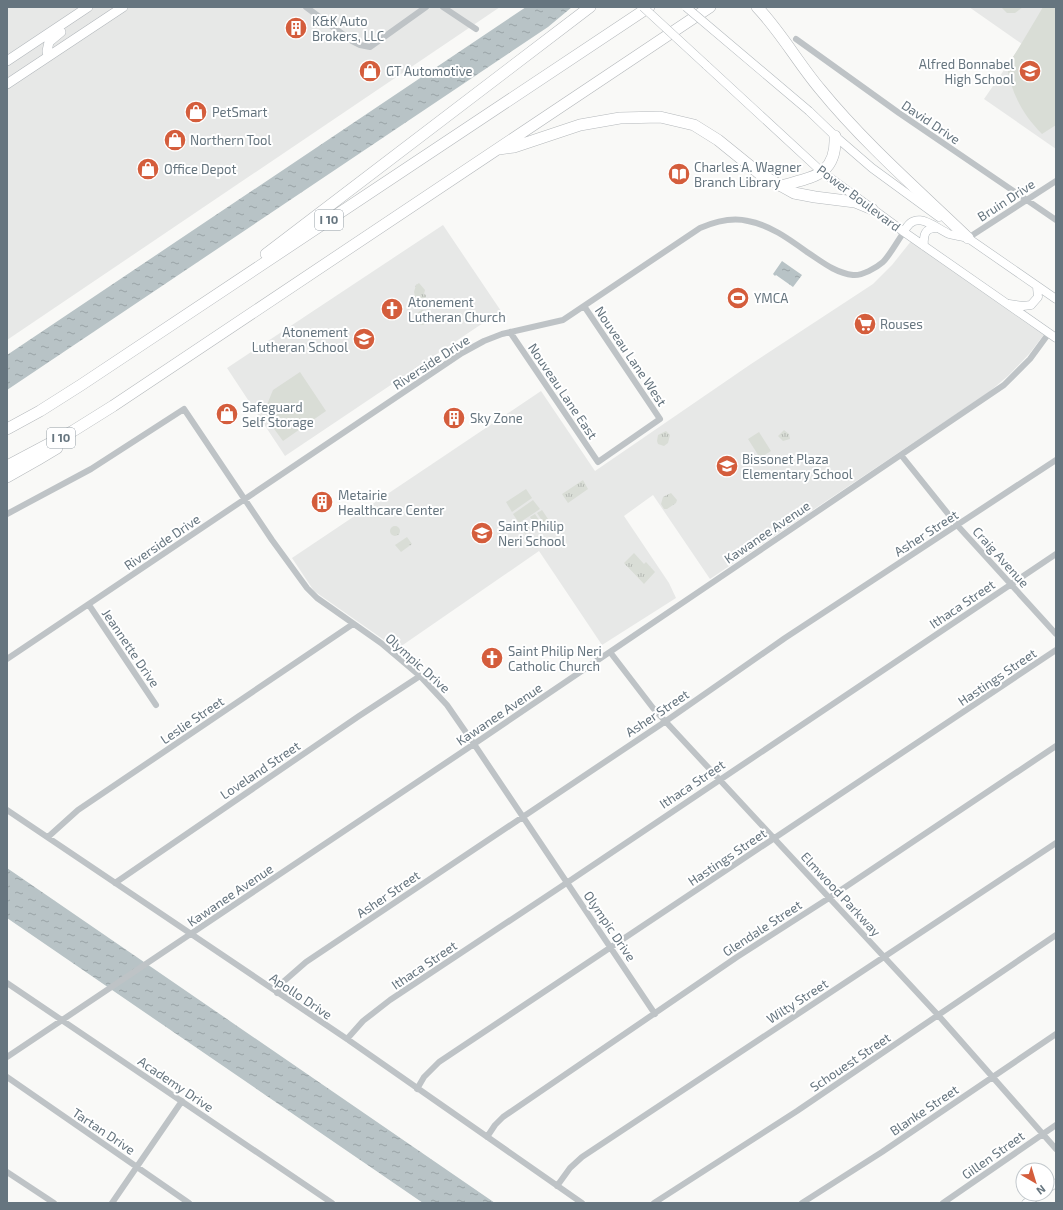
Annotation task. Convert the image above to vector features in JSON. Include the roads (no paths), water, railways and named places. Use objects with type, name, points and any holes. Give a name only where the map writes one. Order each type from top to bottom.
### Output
[{"type":"highway","points":[[176,322],[590,7]]},
{"type":"highway","name":"I 10","points":[[7,429],[40,411],[81,385],[649,7]]},
{"type":"highway","name":"I 10","points":[[7,466],[67,434],[113,406],[710,7]]},
{"type":"highway","points":[[757,7],[820,89],[854,129],[968,238]]},
{"type":"highway","points":[[497,150],[514,147],[580,125],[620,118],[660,117],[694,125],[718,140],[760,174],[794,192],[815,197],[855,202],[872,209]]},
{"type":"highway","points":[[781,186],[814,177],[822,172],[833,157],[835,148],[834,136]]},
{"type":"highway","points":[[7,477],[67,441],[113,406]]},
{"type":"main road","points":[[7,61],[88,7]]},
{"type":"main road","points":[[48,56],[47,51],[49,42],[78,20],[91,7]]},
{"type":"main road","name":"Power Boulevard","points":[[643,7],[822,172],[904,232],[1053,336]]},
{"type":"main road","points":[[686,7],[809,111],[834,136],[872,168],[968,238],[1056,299]]},
{"type":"main road","points":[[7,84],[119,8]]},
{"type":"main road","points":[[904,232],[906,228],[914,221],[924,220],[951,234],[968,238]]},
{"type":"main road","points":[[924,246],[923,238],[925,232],[929,229],[939,228]]},
{"type":"main road","points":[[1007,304],[1023,306],[1032,305],[1038,297],[1037,287]]},
{"type":"main road","points":[[1053,336],[1056,327]]},
{"type":"street","points":[[306,7],[352,41],[360,45],[370,47],[426,7]]},
{"type":"street","points":[[443,7],[476,29]]},
{"type":"street","name":"David Drive","points":[[796,39],[898,113],[1056,220]]},
{"type":"street","name":"Bruin Drive","points":[[968,238],[1056,181]]},
{"type":"street","name":"Riverside Drive","points":[[7,659],[462,353],[484,341],[510,332],[563,320],[700,228],[710,224],[732,220],[747,220],[771,228],[797,244],[824,264],[841,273],[854,276],[869,271],[883,262],[904,232]]},
{"type":"street","name":"Nouveau Lane West","points":[[584,306],[660,419],[598,462]]},
{"type":"street","name":"Nouveau Lane East","points":[[510,332],[598,462]]},
{"type":"street","name":"Kawanee Avenue","points":[[7,1057],[474,744],[1004,385],[1053,336]]},
{"type":"street","name":"Olympic Drive","points":[[7,514],[91,469],[184,409],[272,540],[307,588],[317,598],[381,643],[420,676],[447,705],[655,1014]]},
{"type":"street","name":"Craig Avenue","points":[[901,455],[957,525],[1056,634]]},
{"type":"street","name":"Asher Street","points":[[277,993],[282,983],[306,962],[666,721],[785,638],[1056,460]]},
{"type":"street","name":"Ithaca Street","points":[[347,1039],[363,1021],[390,1000],[567,883],[1056,554]]},
{"type":"street","name":"Jeannette Drive","points":[[89,605],[156,705]]},
{"type":"street","name":"Leslie Street","points":[[48,837],[78,810],[353,624]]},
{"type":"street","name":"Hastings Street","points":[[417,1088],[424,1077],[438,1062],[871,776],[1056,650]]},
{"type":"street","name":"Elmwood Parkway","points":[[610,652],[654,708],[938,1015],[1056,1149]]},
{"type":"street","name":"Loveland Street","points":[[115,883],[420,676]]},
{"type":"street","name":"Glendale Street","points":[[487,1137],[495,1125],[503,1117],[737,957],[829,898],[1056,746]]},
{"type":"street","name":"Apollo Drive","points":[[7,810],[347,1039],[582,1203]]},
{"type":"street","name":"Wilty Street","points":[[557,1186],[570,1168],[582,1157],[1056,842]]},
{"type":"street","name":"Schouest Street","points":[[654,1203],[797,1111],[1056,935]]},
{"type":"street","name":"Academy Drive","points":[[7,983],[332,1203]]},
{"type":"street","name":"Blanke Street","points":[[802,1203],[882,1152],[1056,1034]]},
{"type":"street","name":"Tartan Drive","points":[[7,1078],[189,1203]]},
{"type":"street","points":[[112,1203],[182,1101]]},
{"type":"street","name":"Gillen Street","points":[[943,1203],[1056,1125]]},
{"type":"street","points":[[7,1172],[54,1203]]},
{"type":"water","points":[[526,7],[572,7],[548,27],[7,390],[7,355]]},
{"type":"water","points":[[782,261],[802,275],[793,287],[773,274]]},
{"type":"water","points":[[7,868],[495,1203],[423,1203],[7,918]]},
{"type":"place","name":"K&K Auto Brokers, LLC","points":[[296,28]]},
{"type":"place","name":"GT Automotive","points":[[370,71]]},
{"type":"place","name":"Alfred Bonnabel High School","points":[[1030,71]]},
{"type":"place","name":"PetSmart","points":[[196,112]]},
{"type":"place","name":"Northern Tool","points":[[175,140]]},
{"type":"place","name":"Office Depot","points":[[148,169]]},
{"type":"place","name":"Charles A. Wagner Branch Library","points":[[679,174]]},
{"type":"place","name":"YMCA","points":[[738,298]]},
{"type":"place","name":"Atonement Lutheran Church","points":[[392,309]]},
{"type":"place","name":"Rouses","points":[[865,324]]},
{"type":"place","name":"Atonement Lutheran School","points":[[364,339]]},
{"type":"place","name":"Safeguard Self Storage","points":[[227,414]]},
{"type":"place","name":"Sky Zone","points":[[454,418]]},
{"type":"place","name":"Bissonet Plaza Elementary School","points":[[727,466]]},
{"type":"place","name":"Metairie Healthcare Center","points":[[322,502]]},
{"type":"place","name":"Saint Philip Neri School","points":[[482,533]]},
{"type":"place","name":"Saint Philip Neri Catholic Church","points":[[492,658]]}]
